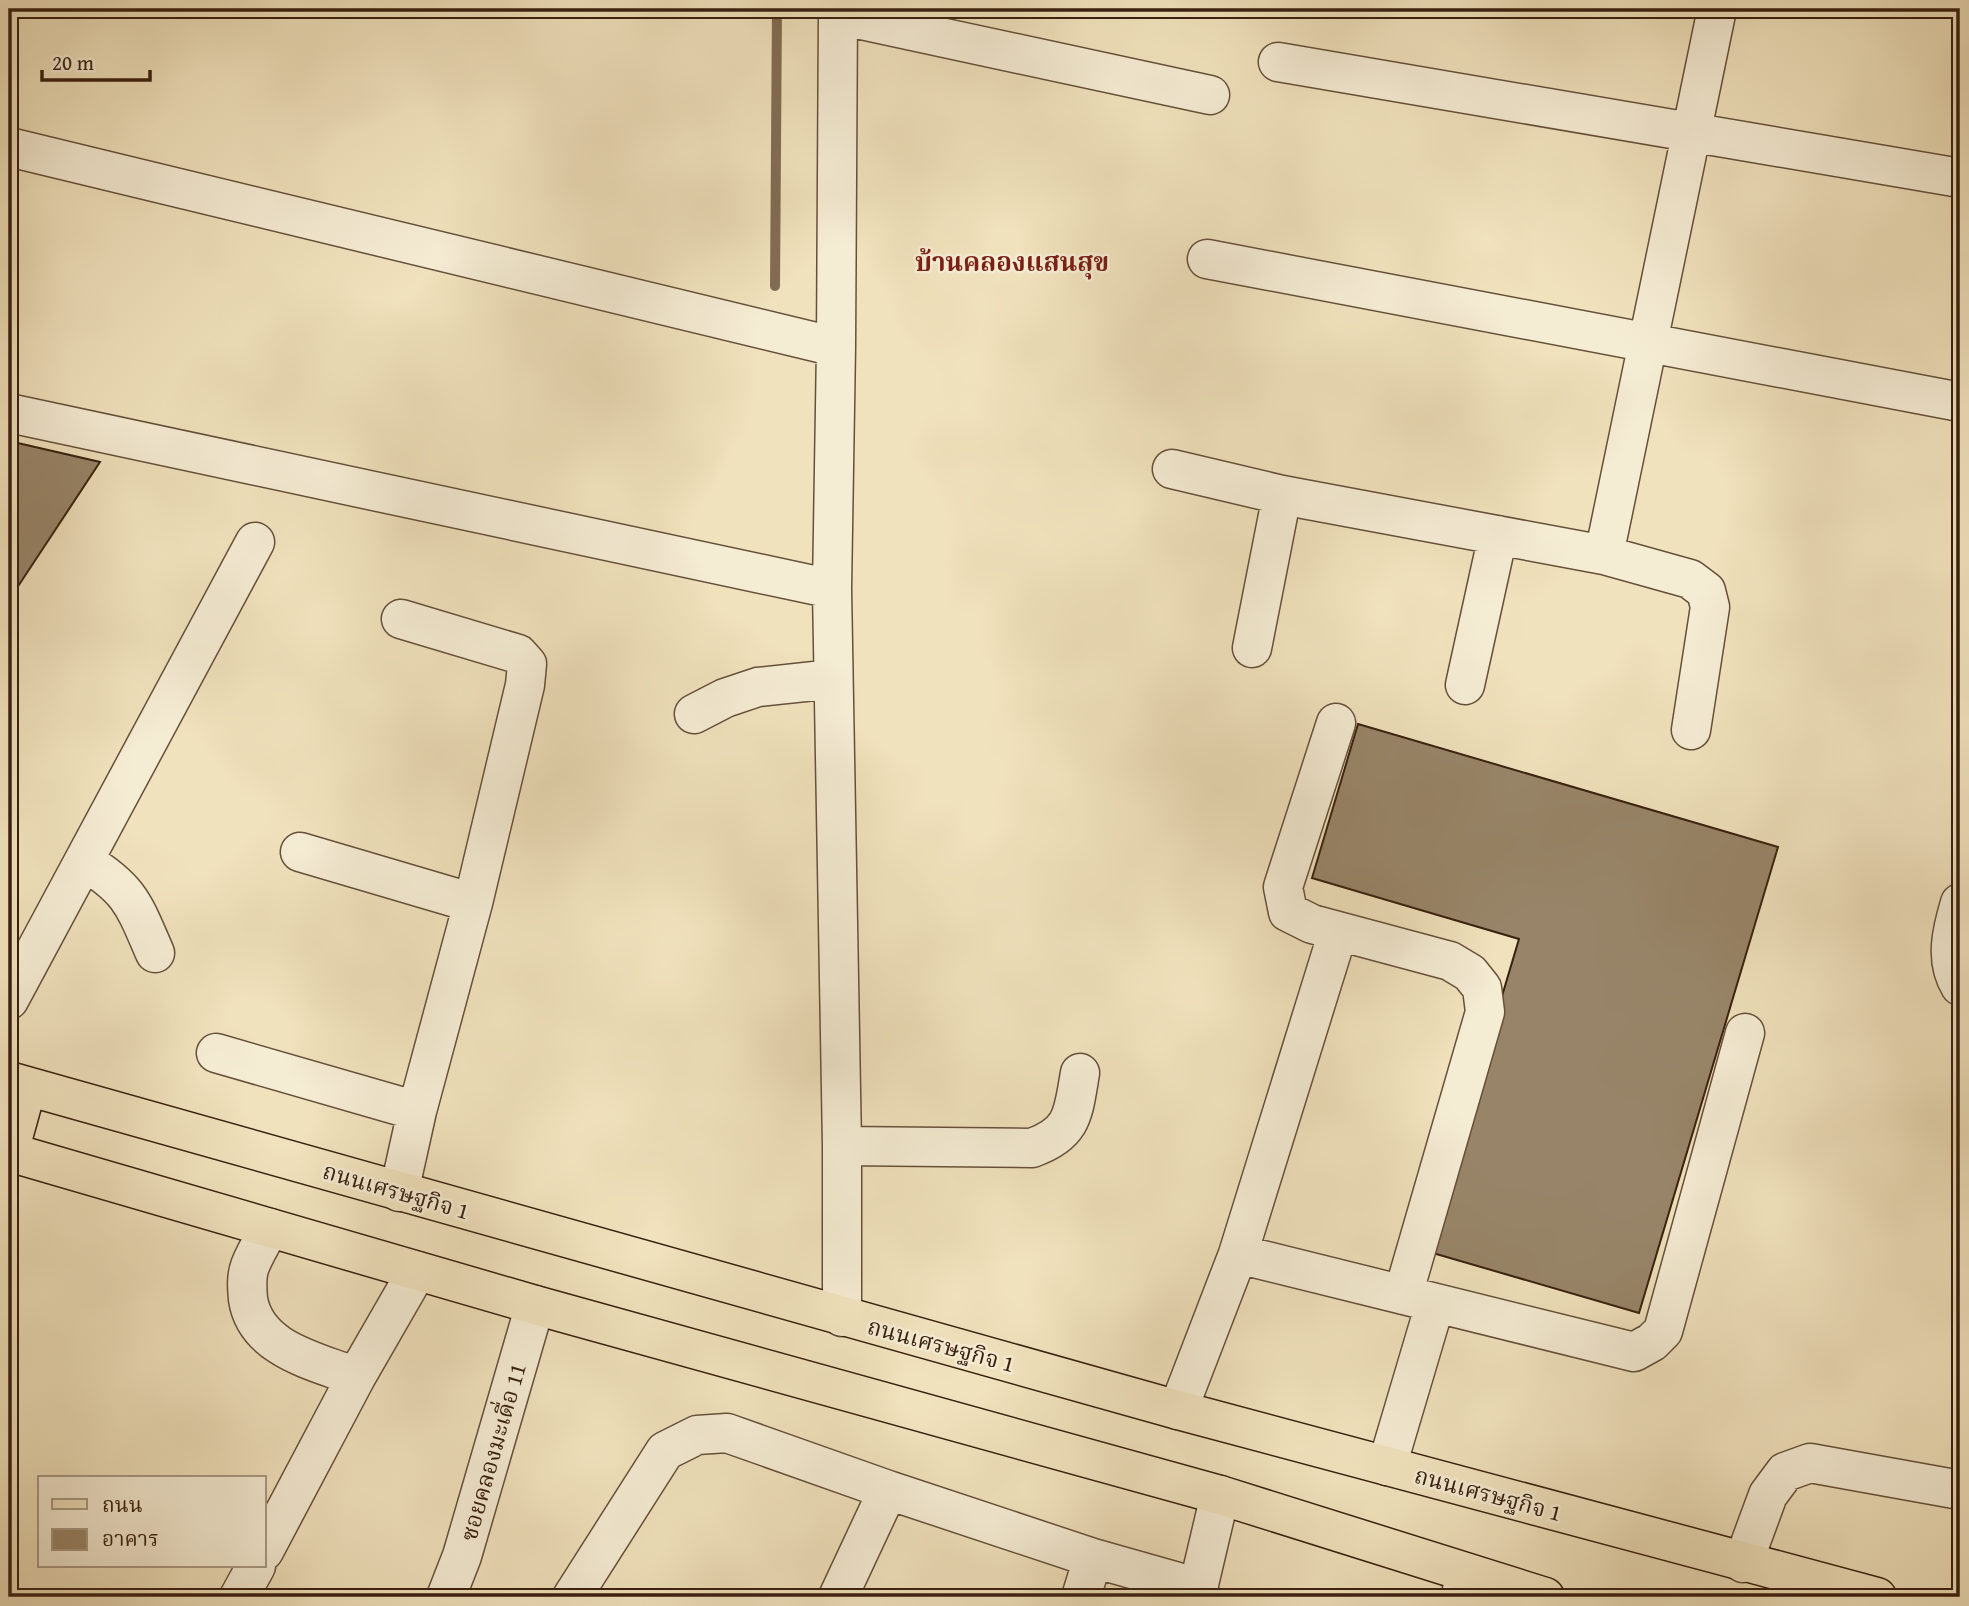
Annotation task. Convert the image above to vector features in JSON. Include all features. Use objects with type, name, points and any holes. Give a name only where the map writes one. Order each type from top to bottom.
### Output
[{"type":"main road","points":[[18,1084],[9,1152],[536,1305],[1220,1495],[1464,1585],[1545,1597]]},
{"type":"main road","name":"ถนนเศรษฐกิจ 1","points":[[18,1084],[1178,1410],[1877,1597]]},
{"type":"street","points":[[1604,555],[1717,9]]},
{"type":"street","points":[[842,1317],[842,1146],[832,589],[838,12],[1210,94]]},
{"type":"street","points":[[1278,62],[1960,178]]},
{"type":"street","points":[[9,147],[836,346]]},
{"type":"street","points":[[1208,259],[1960,402]]},
{"type":"street","points":[[9,413],[832,589]]},
{"type":"street","points":[[1172,469],[1283,495],[1604,555],[1690,579],[1706,591],[1710,607],[1691,730]]},
{"type":"street","points":[[1252,648],[1283,495]]},
{"type":"street","points":[[1465,685],[1498,535]]},
{"type":"street","points":[[9,1000],[255,542]]},
{"type":"street","points":[[399,1192],[417,1111],[473,903],[525,685],[527,664],[518,654],[401,619]]},
{"type":"street","points":[[694,714],[725,698],[758,687],[833,679]]},
{"type":"street","points":[[1336,723],[1283,887],[1288,912],[1312,924],[1338,932],[1450,961],[1470,973],[1482,988],[1485,1013],[1419,1299],[1387,1466]]},
{"type":"street","points":[[300,852],[473,903]]},
{"type":"street","points":[[84,861],[109,877],[128,897],[155,953]]},
{"type":"street","points":[[1960,903],[1953,925],[1950,952],[1960,986]]},
{"type":"street","points":[[1178,1410],[1238,1254],[1338,932]]},
{"type":"street","points":[[1238,1254],[1634,1352],[1653,1342],[1663,1331],[1745,1033]]},
{"type":"street","points":[[216,1053],[417,1111]]},
{"type":"street","points":[[842,1146],[1032,1148],[1048,1142],[1066,1129],[1074,1108],[1080,1073]]},
{"type":"street","points":[[270,1228],[249,1268],[246,1285],[249,1306],[256,1323],[280,1346],[356,1377]]},
{"type":"street","points":[[266,1546],[356,1377],[417,1271]]},
{"type":"street","name":"ซอยคลองมะเดื่อ 11","points":[[446,1597],[462,1556],[536,1305]]},
{"type":"street","points":[[572,1597],[665,1451],[697,1435],[727,1433],[888,1490],[1198,1592],[1220,1495]]},
{"type":"street","points":[[1744,1563],[1768,1495],[1785,1472],[1810,1463],[1960,1490]]},
{"type":"street","points":[[838,1597],[888,1490]]},
{"type":"street","points":[[1081,1597],[1093,1558]]},
{"type":"street","points":[[239,1597],[255,1568]]},
{"type":"building","points":[[9,441],[100,462],[9,600]]},
{"type":"building","points":[[1358,724],[1778,847],[1639,1313],[1426,1251],[1519,939],[1312,878]]},
{"type":"waterway","points":[[775,286],[777,9]]},
{"type":"district","name":"บ้านคลองแสนสุข","points":[[1012,262]]}]
